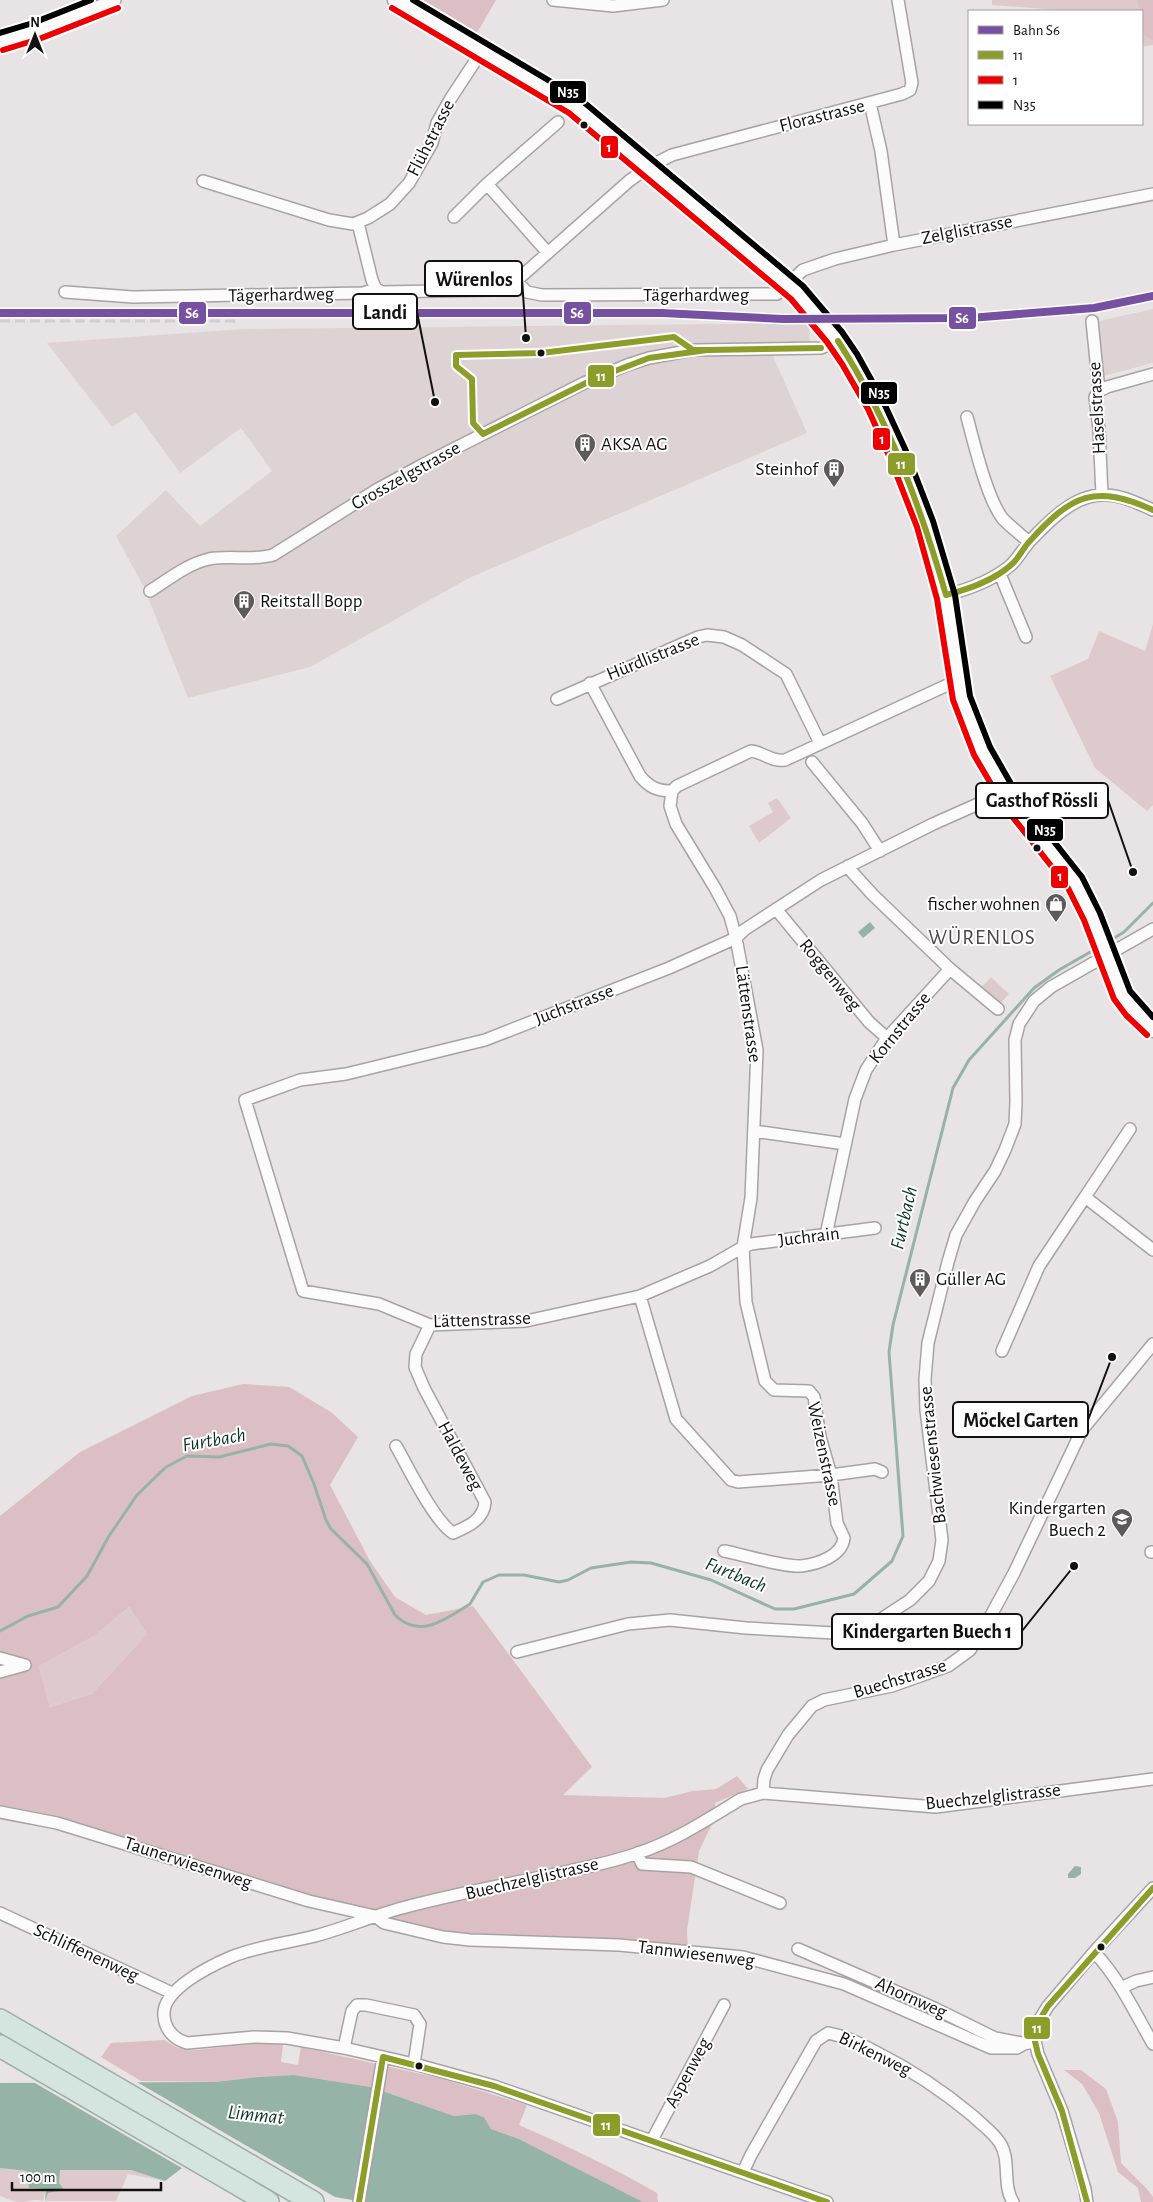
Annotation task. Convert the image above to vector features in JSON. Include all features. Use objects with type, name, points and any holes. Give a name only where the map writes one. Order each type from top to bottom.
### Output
[{"type":"highway","points":[[0,2020],[311,2201]]},
{"type":"highway","points":[[0,2046],[266,2200]]},
{"type":"main road","points":[[396,0],[558,95],[786,284],[822,319],[856,366],[890,437],[920,512],[946,595],[956,681],[966,712],[1004,792],[1080,889],[1106,949],[1123,996],[1132,1009],[1153,1029]]},
{"type":"street","points":[[0,42],[36,31],[115,0]]},
{"type":"street","points":[[553,0],[613,6],[663,0]]},
{"type":"street","name":"Florastrasse","points":[[516,281],[629,181],[647,168],[672,155],[870,103],[910,90],[912,83],[898,0]]},
{"type":"street","name":"Flühstrasse","points":[[358,223],[390,204],[408,182],[432,143],[437,123],[446,106],[474,62]]},
{"type":"street","points":[[870,103],[881,151],[894,245]]},
{"type":"street","points":[[454,217],[558,122]]},
{"type":"street","points":[[203,181],[329,220],[358,223],[376,289]]},
{"type":"street","points":[[488,184],[548,253]]},
{"type":"street","name":"Zelglistrasse","points":[[786,284],[803,270],[835,259],[894,245],[1153,194]]},
{"type":"street","name":"Tägerhardweg","points":[[65,292],[161,296],[363,294],[376,289],[382,292],[493,290],[516,281],[527,292],[542,296],[710,293],[777,294],[786,284]]},
{"type":"street","name":"Haselstrasse","points":[[1092,321],[1099,392],[1095,397],[1102,495]]},
{"type":"street","name":"Grosszelgstrasse","points":[[150,591],[189,566],[210,559],[256,558],[272,555],[399,477],[584,383],[627,365],[649,358],[693,350],[821,348],[838,341]]},
{"type":"street","points":[[1099,392],[1107,387],[1153,374]]},
{"type":"street","points":[[967,417],[978,458],[997,509],[1004,519],[1029,542]]},
{"type":"street","points":[[946,595],[977,586],[1000,574],[1013,563],[1029,542],[1066,509],[1080,502],[1102,495],[1116,496],[1153,510]]},
{"type":"street","points":[[1000,574],[1026,638]]},
{"type":"street","name":"Hürdlistrasse","points":[[557,698],[698,637],[707,635],[724,637],[742,645],[786,674],[820,743]]},
{"type":"street","points":[[590,684],[640,776],[648,786],[662,791],[672,791],[745,753],[756,752],[772,760],[785,760],[956,681]]},
{"type":"street","points":[[812,762],[862,823],[880,851]]},
{"type":"street","name":"Lättenstrasse","points":[[245,1100],[303,1291],[365,1300],[430,1326],[526,1321],[640,1296],[710,1266],[743,1247],[751,1198],[757,1050],[736,938],[724,902],[676,824],[670,806],[672,791]]},
{"type":"street","name":"Juchstrasse","points":[[245,1100],[300,1080],[346,1074],[486,1040],[669,968],[736,938],[744,930],[821,880],[1004,792]]},
{"type":"street","points":[[848,866],[873,895],[950,969],[998,1009]]},
{"type":"street","name":"Roggenweg","points":[[776,909],[869,1022],[887,1038]]},
{"type":"street","name":"Bachwiesenstrasse","points":[[517,1652],[628,1624],[670,1620],[746,1628],[834,1633],[875,1623],[910,1600],[929,1581],[939,1561],[942,1540],[926,1410],[925,1365],[928,1342],[948,1262],[962,1223],[995,1171],[1014,1124],[1016,1102],[1015,1040],[1022,1016],[1034,1001],[1051,987],[1106,949],[1153,929]]},
{"type":"street","name":"Kornstrasse","points":[[826,1235],[857,1092],[866,1070],[887,1038],[950,969]]},
{"type":"street","points":[[1002,1351],[1039,1266],[1130,1129]]},
{"type":"street","points":[[754,1132],[845,1144]]},
{"type":"street","points":[[1085,1197],[1153,1250]]},
{"type":"street","name":"Juchrain","points":[[743,1247],[751,1244],[875,1228]]},
{"type":"street","name":"Weizenstrasse","points":[[724,1551],[801,1566],[828,1559],[840,1549],[844,1538],[837,1523],[831,1476],[820,1437],[814,1397],[809,1391],[774,1390],[765,1381],[746,1302],[743,1247]]},
{"type":"street","points":[[640,1296],[676,1418],[731,1480],[738,1482],[831,1476],[875,1469],[882,1472]]},
{"type":"street","name":"Haldeweg","points":[[396,1446],[434,1510],[449,1530],[453,1533],[480,1517],[485,1509],[485,1502],[424,1388],[415,1367],[416,1354],[430,1326]]},
{"type":"street","name":"Buechstrasse","points":[[762,1793],[767,1770],[788,1735],[812,1706],[824,1700],[892,1686],[948,1666],[970,1650],[989,1620],[1014,1573],[1082,1430],[1153,1344]]},
{"type":"street","points":[[0,1658],[25,1665],[0,1672]]},
{"type":"street","name":"Buechzelglistrasse","points":[[172,1994],[201,1973],[230,1958],[317,1935],[402,1908],[600,1864],[637,1853],[688,1831],[741,1799],[762,1793],[936,1807],[1153,1779]]},
{"type":"street","name":"Taunerwiesenweg","points":[[0,1812],[66,1826],[309,1901],[375,1916]]},
{"type":"street","points":[[637,1853],[642,1864],[647,1866],[672,1864],[691,1867],[780,1903]]},
{"type":"street","points":[[1087,2202],[1085,2189],[1062,2111],[1029,2043],[1040,2019],[1094,1952],[1153,1888]]},
{"type":"street","name":"Schliffenenweg","points":[[0,1913],[172,1994]]},
{"type":"street","name":"Tannwiesenweg","points":[[375,1916],[393,1925],[443,1937],[470,1940],[619,1945],[743,1956],[844,1984],[991,2048],[1017,2048],[1029,2043]]},
{"type":"street","name":"Ahornweg","points":[[798,1949],[934,2008],[995,2038],[1029,2043]]},
{"type":"street","points":[[1094,1952],[1121,1988],[1153,2044]]},
{"type":"street","points":[[1121,1988],[1136,1981],[1153,1977]]},
{"type":"street","points":[[172,1994],[167,2000],[164,2011],[166,2024],[173,2036],[187,2043],[265,2036],[344,2048],[414,2064],[494,2086],[827,2202]]},
{"type":"street","points":[[344,2048],[352,2010],[357,2005],[366,2005],[414,2015],[420,2024],[414,2064]]},
{"type":"street","name":"Aspenweg","points":[[652,2140],[724,2005]]},
{"type":"street","name":"Birkenweg","points":[[743,2172],[816,2041],[828,2033],[842,2035],[900,2064],[943,2091],[994,2135],[1001,2144],[1005,2156],[1009,2192],[1013,2202]]},
{"type":"street","points":[[359,2202],[383,2057]]},
{"type":"shaded area","points":[[413,0],[496,0],[477,33]]},
{"type":"shaded area","points":[[992,0],[1137,0],[1139,10],[1057,10],[992,5]]},
{"type":"shaded area","points":[[1137,0],[1153,0],[1153,41],[1143,34],[1143,10],[1139,10]]},
{"type":"shaded area","points":[[1143,32],[1153,41],[1153,45],[1143,47]]},
{"type":"shaded area","points":[[1153,309],[1153,363],[1099,377],[1095,322]]},
{"type":"shaded area","points":[[809,323],[810,354],[772,354],[807,433],[469,578],[310,667],[188,698],[144,587],[116,536],[166,490],[200,526],[272,471],[241,428],[180,473],[136,412],[112,427],[47,343],[244,329]]},
{"type":"shaded area","points":[[1153,624],[1153,805],[1147,811],[1095,768],[1050,676],[1088,659],[1099,631],[1145,651]]},
{"type":"shaded area","points":[[777,798],[791,818],[759,843],[749,826],[773,812],[768,803]]},
{"type":"shaded area","points":[[991,977],[1009,994],[998,1006],[979,990]]},
{"type":"shaded area","points":[[243,1384],[289,1387],[331,1412],[358,1437],[330,1485],[370,1561],[395,1597],[426,1615],[473,1606],[592,1767],[563,1795],[664,1798],[693,1791],[716,1789],[737,1776],[748,1789],[715,1803],[715,1818],[699,1851],[687,1930],[688,1951],[443,1937],[0,1812],[0,1516],[80,1452],[192,1396]],"holes":[[[129,1607],[147,1634],[92,1694],[50,1707],[39,1666],[94,1636]]]},
{"type":"shaded area","points":[[129,1607],[147,1634],[92,1694],[50,1707],[39,1666],[94,1636]]},
{"type":"shaded area","points":[[164,2040],[178,2048],[195,2050],[262,2043],[283,2044],[281,2062],[298,2065],[301,2047],[439,2078],[527,2105],[519,2125],[640,2183],[657,2193],[658,2202],[643,2202],[519,2139],[491,2129],[484,2117],[475,2114],[454,2116],[371,2087],[294,2075],[215,2082],[141,2081],[101,2057],[111,2043]]},
{"type":"shaded area","points":[[1064,2070],[1081,2070],[1106,2089],[1118,2122],[1121,2163],[1147,2189],[1153,2197],[1153,2202],[1141,2202],[1138,2188],[1118,2172],[1099,2113],[1082,2084]]},
{"type":"shaded area","points":[[0,2168],[27,2171],[46,2189],[43,2201],[17,2202],[0,2196]]},
{"type":"shaded area","points":[[59,2170],[131,2170],[165,2181],[128,2174],[116,2201],[45,2201],[48,2193],[59,2183]]},
{"type":"water","points":[[870,922],[875,928],[863,938],[858,932]]},
{"type":"water","points":[[1075,1866],[1081,1867],[1081,1874],[1075,1878],[1068,1878],[1068,1874]]},
{"type":"water","name":"Limmat","points":[[294,2075],[371,2087],[454,2116],[475,2114],[484,2117],[491,2129],[519,2139],[643,2202],[364,2202],[335,2197],[269,2179],[189,2172],[182,2168],[165,2181],[131,2170],[60,2170],[59,2183],[64,2190],[48,2193],[45,2201],[46,2189],[29,2188],[27,2171],[0,2168],[0,2083],[215,2082]]},
{"type":"pier","points":[[130,2078],[335,2197],[334,2199],[269,2182],[194,2175],[28,2079]]},
{"type":"waterway","name":"Furtbach","points":[[1106,943],[1124,932],[1153,903]]},
{"type":"waterway","name":"Furtbach","points":[[0,1631],[28,1616],[58,1607],[87,1576],[109,1536],[137,1495],[166,1467],[187,1456],[219,1457],[271,1444],[288,1446],[302,1456],[331,1529],[367,1564],[395,1615],[404,1622],[414,1626],[433,1625],[452,1616],[470,1604],[483,1582],[499,1575],[524,1575],[559,1582],[568,1580],[591,1568],[631,1562],[651,1563],[711,1580],[775,1609],[794,1609],[854,1594],[892,1561],[903,1536],[889,1352],[893,1325],[953,1088],[969,1060],[1034,988],[1059,970],[1099,947]]},
{"type":"railway","points":[[0,321],[237,321]]},
{"type":"rail line","name":"S6","points":[[0,313],[662,313],[783,319],[970,318],[1094,308],[1153,296]]},
{"type":"transit line","name":"N35","points":[[0,33],[33,23],[91,0]]},
{"type":"transit line","name":"N35","points":[[413,0],[580,99],[803,286],[842,332],[857,354],[883,401],[906,451],[933,521],[955,595],[970,696],[990,747],[1018,796],[1082,877],[1100,913],[1130,991],[1153,1017]]},
{"type":"transit line","name":"1","points":[[3,50],[39,39],[118,8]]},
{"type":"transit line","name":"1","points":[[392,8],[569,113],[791,299],[827,342],[868,409],[890,458],[917,527],[937,599],[953,700],[974,755],[1004,806],[1067,886],[1084,920],[1114,999],[1126,1015],[1147,1035]]},
{"type":"transit line","name":"11","points":[[674,337],[693,350],[707,350],[649,358],[594,379],[483,434],[473,423],[472,379],[456,366],[456,355],[541,353],[674,337]]},
{"type":"transit line","name":"11","points":[[838,341],[873,401],[888,432],[914,496],[946,595]]},
{"type":"transit line","name":"11","points":[[707,350],[821,348]]},
{"type":"transit line","name":"11","points":[[707,350],[821,348]]},
{"type":"transit line","name":"11","points":[[946,595],[980,584],[1004,571],[1045,525],[1072,504],[1086,498],[1100,496],[1115,497],[1153,510]]},
{"type":"transit line","name":"11","points":[[1087,2202],[1062,2111],[1038,2054],[1034,2037],[1040,2019],[1048,2006],[1153,1888]]},
{"type":"transit line","name":"11","points":[[383,2057],[494,2086],[827,2202]]},
{"type":"transit line","name":"11","points":[[359,2202],[383,2057]]},
{"type":"place","name":"Würenlos","points":[[526,338]]},
{"type":"place","name":"Landi","points":[[435,402]]},
{"type":"place","name":"AKSA AG","points":[[585,463]]},
{"type":"place","name":"Steinhof","points":[[834,488]]},
{"type":"place","name":"Reitstall Bopp","points":[[244,620]]},
{"type":"place","name":"Gasthof Rössli","points":[[1133,872]]},
{"type":"place","name":"fischer wohnen","points":[[1056,923]]},
{"type":"place","name":"Güller AG","points":[[920,1298]]},
{"type":"place","name":"Möckel Garten","points":[[1112,1357]]},
{"type":"place","name":"Kindergarten Buech 2","points":[[1122,1538]]},
{"type":"place","name":"Kindergarten Buech 1","points":[[1074,1566]]},
{"type":"district","name":"WÜRENLOS","points":[[982,937]]}]
